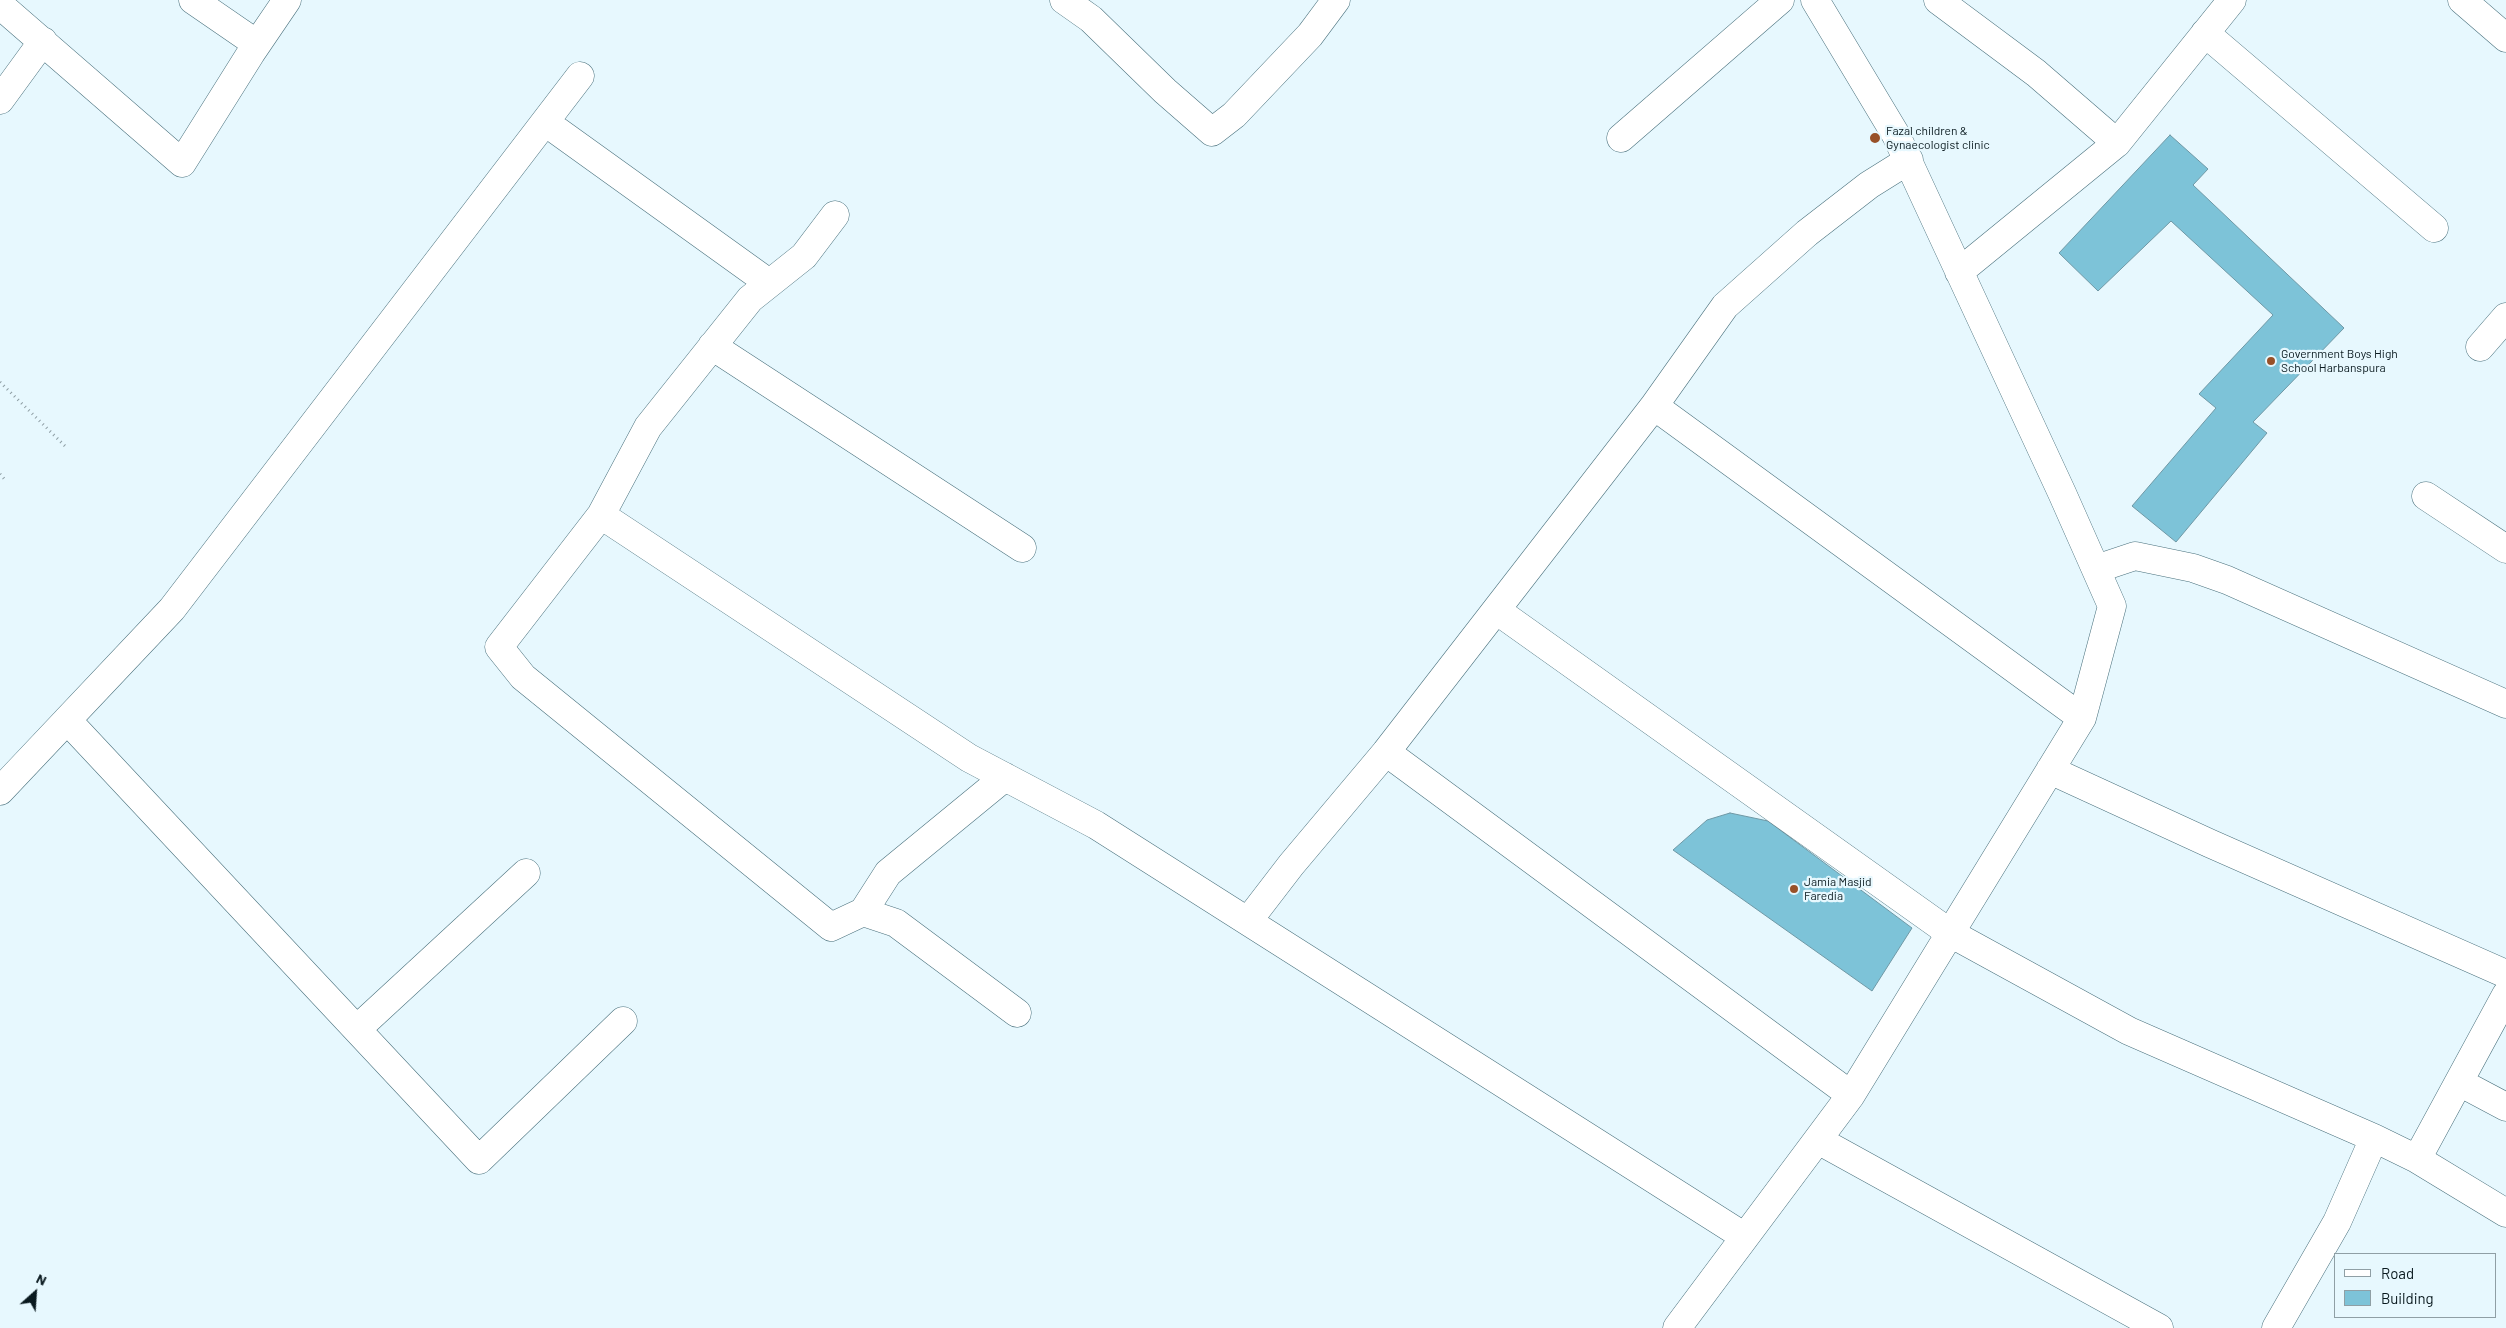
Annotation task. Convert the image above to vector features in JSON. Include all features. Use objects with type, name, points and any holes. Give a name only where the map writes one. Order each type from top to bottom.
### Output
[{"type":"street","points":[[193,0],[256,44]]},
{"type":"street","points":[[0,5],[182,163],[256,44],[288,0]]},
{"type":"street","points":[[1064,0],[1091,19],[1165,91],[1212,132],[1241,108],[1310,35],[1336,0]]},
{"type":"street","points":[[1621,138],[1780,0]]},
{"type":"street","points":[[1677,1328],[1851,1095],[2082,718],[2112,606],[1909,160],[1815,0]]},
{"type":"street","points":[[1938,0],[2036,73],[2117,143]]},
{"type":"street","points":[[1960,272],[2117,143],[2232,0]]},
{"type":"street","points":[[2462,0],[2506,38]]},
{"type":"street","points":[[2205,33],[2434,228]]},
{"type":"street","points":[[0,100],[42,41]]},
{"type":"street","points":[[0,791],[172,608],[580,76]]},
{"type":"street","points":[[545,122],[769,283]]},
{"type":"street","points":[[1248,921],[1291,864],[1386,752],[1654,406],[1725,306],[1807,233],[1869,185],[1909,160]]},
{"type":"street","points":[[835,214],[804,256],[750,299],[648,427],[601,515],[499,647],[523,677],[831,927],[863,912],[888,873],[1005,777]]},
{"type":"street","points":[[2480,347],[2506,317]]},
{"type":"street","points":[[712,346],[1022,548]]},
{"type":"street","points":[[1654,406],[2082,718]]},
{"type":"street","points":[[2426,496],[2506,549]]},
{"type":"street","points":[[601,515],[969,758],[1096,825],[1745,1237]]},
{"type":"street","points":[[2096,569],[2135,556],[2193,568],[2227,580],[2506,704]]},
{"type":"street","points":[[1496,610],[1950,934],[2129,1032],[2374,1138],[2417,1159],[2506,1213]]},
{"type":"street","points":[[67,720],[479,1160],[623,1021]]},
{"type":"street","points":[[1386,752],[1851,1095]]},
{"type":"street","points":[[2050,770],[2209,844],[2506,974]]},
{"type":"street","points":[[357,1029],[526,873]]},
{"type":"street","points":[[863,912],[896,923],[1017,1013]]},
{"type":"street","points":[[2417,1159],[2506,995]]},
{"type":"street","points":[[2459,1082],[2506,1107]]},
{"type":"street","points":[[2276,1328],[2337,1222],[2374,1138]]},
{"type":"street","points":[[1818,1140],[2159,1328]]},
{"type":"path","points":[[0,382],[65,446]]},
{"type":"path","points":[[0,474],[6,481]]},
{"type":"building","name":"Government Boys High School Harbanspura","points":[[2170,135],[2208,169],[2193,185],[2344,328],[2253,422],[2267,433],[2176,542],[2132,506],[2216,408],[2199,394],[2273,315],[2171,221],[2098,291],[2059,253]]},
{"type":"building","name":"Jamia Masjid Faredia","points":[[1730,813],[1768,821],[1912,928],[1872,991],[1673,850],[1707,820]]},
{"type":"place","name":"Fazal children & Gynaecologist clinic","points":[[1875,138]]},
{"type":"place","name":"Government Boys High School Harbanspura","points":[[2271,361]]},
{"type":"place","name":"Jamia Masjid Faredia","points":[[1794,889]]}]
